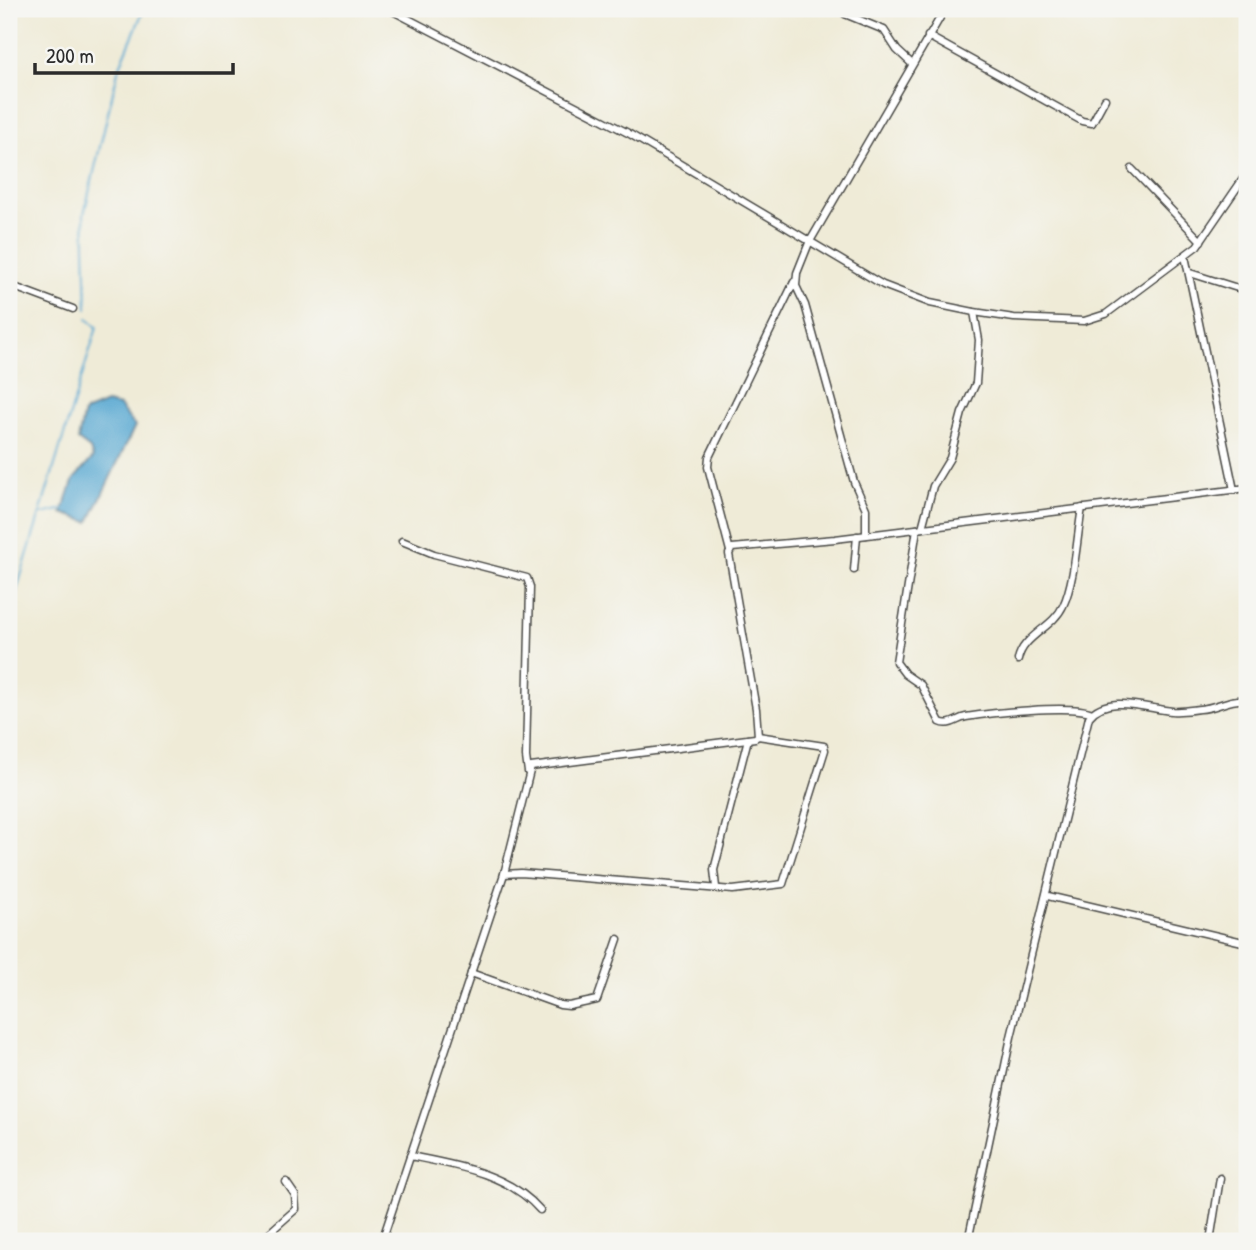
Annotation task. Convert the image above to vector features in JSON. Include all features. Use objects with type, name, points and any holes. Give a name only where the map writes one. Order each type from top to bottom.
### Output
[{"type":"street","points":[[389,9],[628,134],[809,243],[903,294],[974,312],[1042,320],[1097,319],[1185,256],[1201,241],[1247,173]]},
{"type":"street","points":[[758,736],[730,551],[708,467],[709,457],[795,280],[809,243],[911,63],[945,9]]},
{"type":"street","points":[[845,14],[884,30],[900,54],[911,63]]},
{"type":"street","points":[[928,36],[1082,121],[1095,120],[1105,99]]},
{"type":"street","points":[[1132,169],[1201,241]]},
{"type":"street","points":[[1185,256],[1234,490]]},
{"type":"street","points":[[1190,273],[1247,291]]},
{"type":"street","points":[[795,280],[854,482],[866,509],[866,535]]},
{"type":"street","points":[[9,285],[73,309]]},
{"type":"street","points":[[974,312],[979,340],[976,383],[962,413],[950,458],[933,486],[920,528],[896,662],[905,674],[921,685],[940,722],[949,724],[966,718],[1061,709],[1092,713],[1108,706],[1137,705],[1174,711],[1211,708],[1234,699],[1247,700]]},
{"type":"street","points":[[730,551],[741,547],[866,535],[1247,488]]},
{"type":"street","points":[[1018,660],[1025,645],[1052,620],[1065,602],[1082,508]]},
{"type":"street","points":[[854,570],[857,536]]},
{"type":"street","points":[[382,1241],[503,874],[528,772],[530,587],[527,578],[434,554],[402,541]]},
{"type":"street","points":[[968,1241],[1010,1037],[1048,896],[1092,713]]},
{"type":"street","points":[[503,874],[521,873],[733,890],[783,884],[823,761],[824,746],[758,736],[534,765],[528,772]]},
{"type":"street","points":[[716,887],[714,870],[748,739]]},
{"type":"street","points":[[1048,896],[1247,943]]},
{"type":"street","points":[[471,973],[569,1006],[600,997],[618,939]]},
{"type":"street","points":[[410,1156],[493,1177],[523,1195],[540,1210]]},
{"type":"street","points":[[1210,1241],[1220,1178]]},
{"type":"street","points":[[260,1241],[296,1209],[295,1195],[286,1182]]},
{"type":"water","points":[[106,403],[119,406],[135,426],[89,522],[62,513],[74,479],[93,458],[90,449],[78,440],[84,412]]},
{"type":"waterway","points":[[87,309],[84,214],[118,71],[144,9]]},
{"type":"waterway","points":[[9,615],[97,327],[87,318]]},
{"type":"waterway","points":[[42,514],[64,509]]}]
